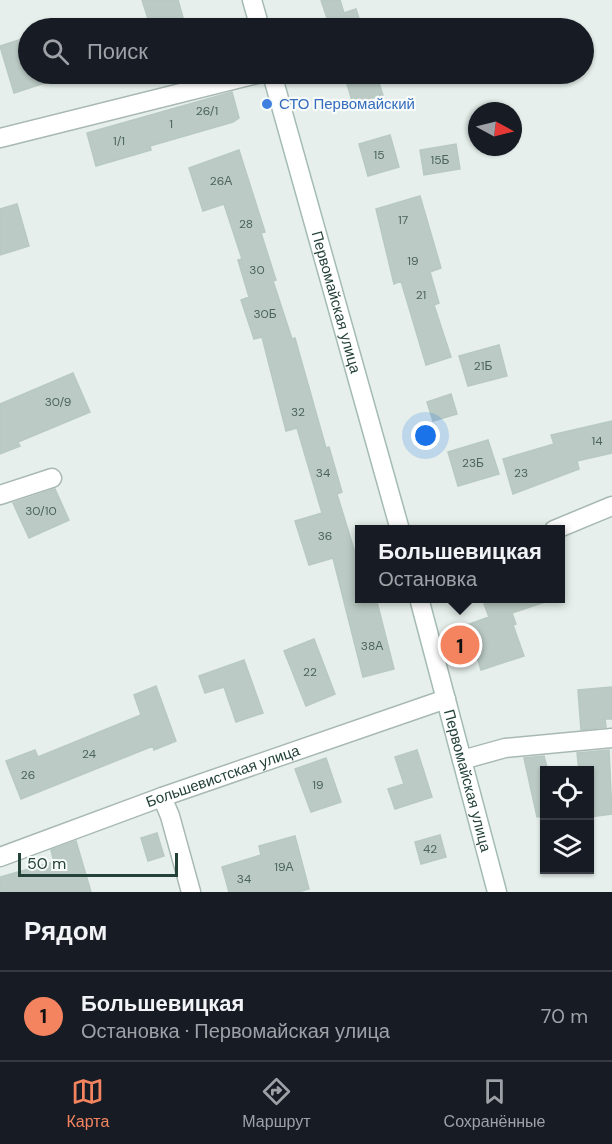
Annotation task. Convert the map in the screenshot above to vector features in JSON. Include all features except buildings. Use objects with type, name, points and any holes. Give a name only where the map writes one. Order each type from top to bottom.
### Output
[{"type":"street","points":[[252,0],[257,18]]},
{"type":"street","points":[[0,138],[217,84]]},
{"type":"street","name":"Первомайская улица","points":[[275,84],[399,525]]},
{"type":"street","points":[[0,495],[52,477]]},
{"type":"street","points":[[565,525],[612,506]]},
{"type":"street","name":"Первомайская улица","points":[[420,603],[497,892]]},
{"type":"street","name":"Большевистская улица","points":[[0,857],[162,797],[446,699]]},
{"type":"street","points":[[462,760],[506,748],[612,738]]},
{"type":"street","points":[[162,797],[170,816],[191,892]]},
{"type":"place","name":"СТО Первомайский","points":[[267,104]]},
{"type":"place","name":"Большевицкая","points":[[460,645]]}]
